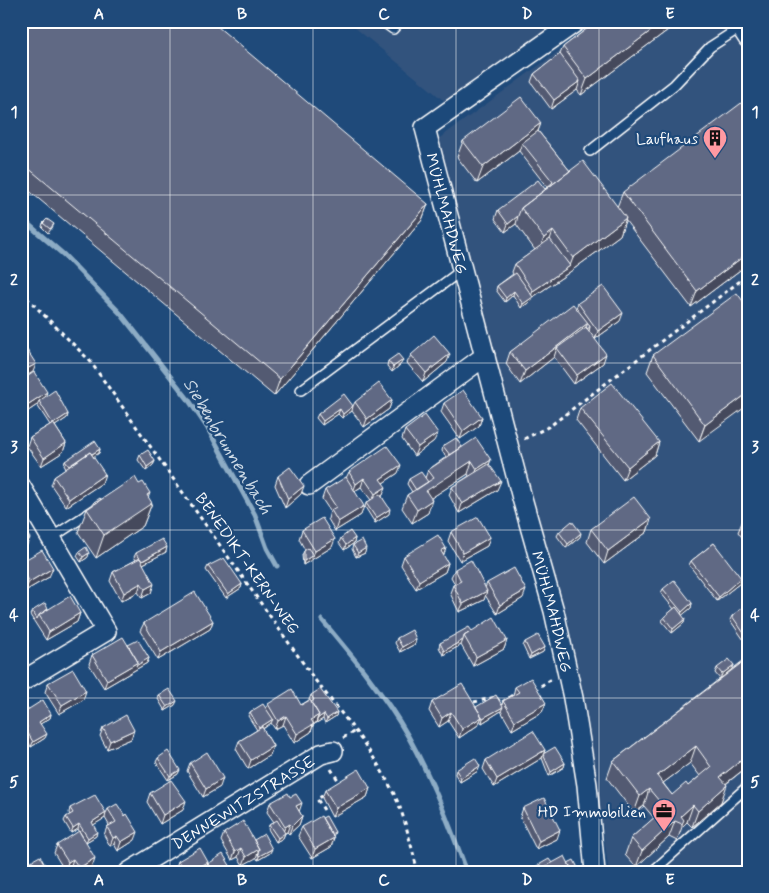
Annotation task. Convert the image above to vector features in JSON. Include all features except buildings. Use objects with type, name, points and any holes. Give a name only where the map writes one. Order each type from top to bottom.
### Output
[{"type":"street","name":"MÜHLMAHDWEG","points":[[577,21],[425,128],[508,447],[554,611],[567,670],[587,785],[595,872]]},
{"type":"street","points":[[309,485],[485,356]]},
{"type":"street","points":[[21,487],[106,631],[21,682]]},
{"type":"street","name":"DENNEWITZSTRASSE","points":[[129,872],[327,752]]},
{"type":"lane","points":[[382,21],[393,29],[400,21]]},
{"type":"lane","points":[[590,151],[674,85],[710,47],[742,29]]},
{"type":"lane","points":[[301,390],[462,270]]},
{"type":"lane","points":[[51,538],[94,510]]},
{"type":"lane","points":[[652,872],[748,786]]},
{"type":"path","points":[[508,447],[550,426],[748,275]]},
{"type":"path","name":"BENEDIKT-KERN-WEG","points":[[21,292],[90,361],[298,656],[355,731],[384,776],[399,805],[418,872]]},
{"type":"path","points":[[528,685],[534,690],[567,670]]},
{"type":"path","points":[[474,702],[496,697],[501,703],[521,690]]},
{"type":"path","points":[[327,752],[341,785],[333,790]]},
{"type":"path","points":[[324,810],[317,799],[325,794]]},
{"type":"shaded area","points":[[347,21],[564,21],[448,104]]},
{"type":"shaded area","points":[[600,21],[748,21],[748,872],[609,872],[588,730],[567,616],[511,430],[437,140]]},
{"type":"waterway","name":"Siebenbrunnenbach","points":[[21,218],[64,255],[121,314],[188,399],[207,427],[255,515],[267,548],[277,566]]},
{"type":"waterway","name":"Siebenbrunnenbach","points":[[322,620],[357,662],[399,720],[433,786],[467,872]]},
{"type":"place","name":"Laufhaus","points":[[715,159]]},
{"type":"place","name":"HD Immobilien","points":[[664,832]]}]
